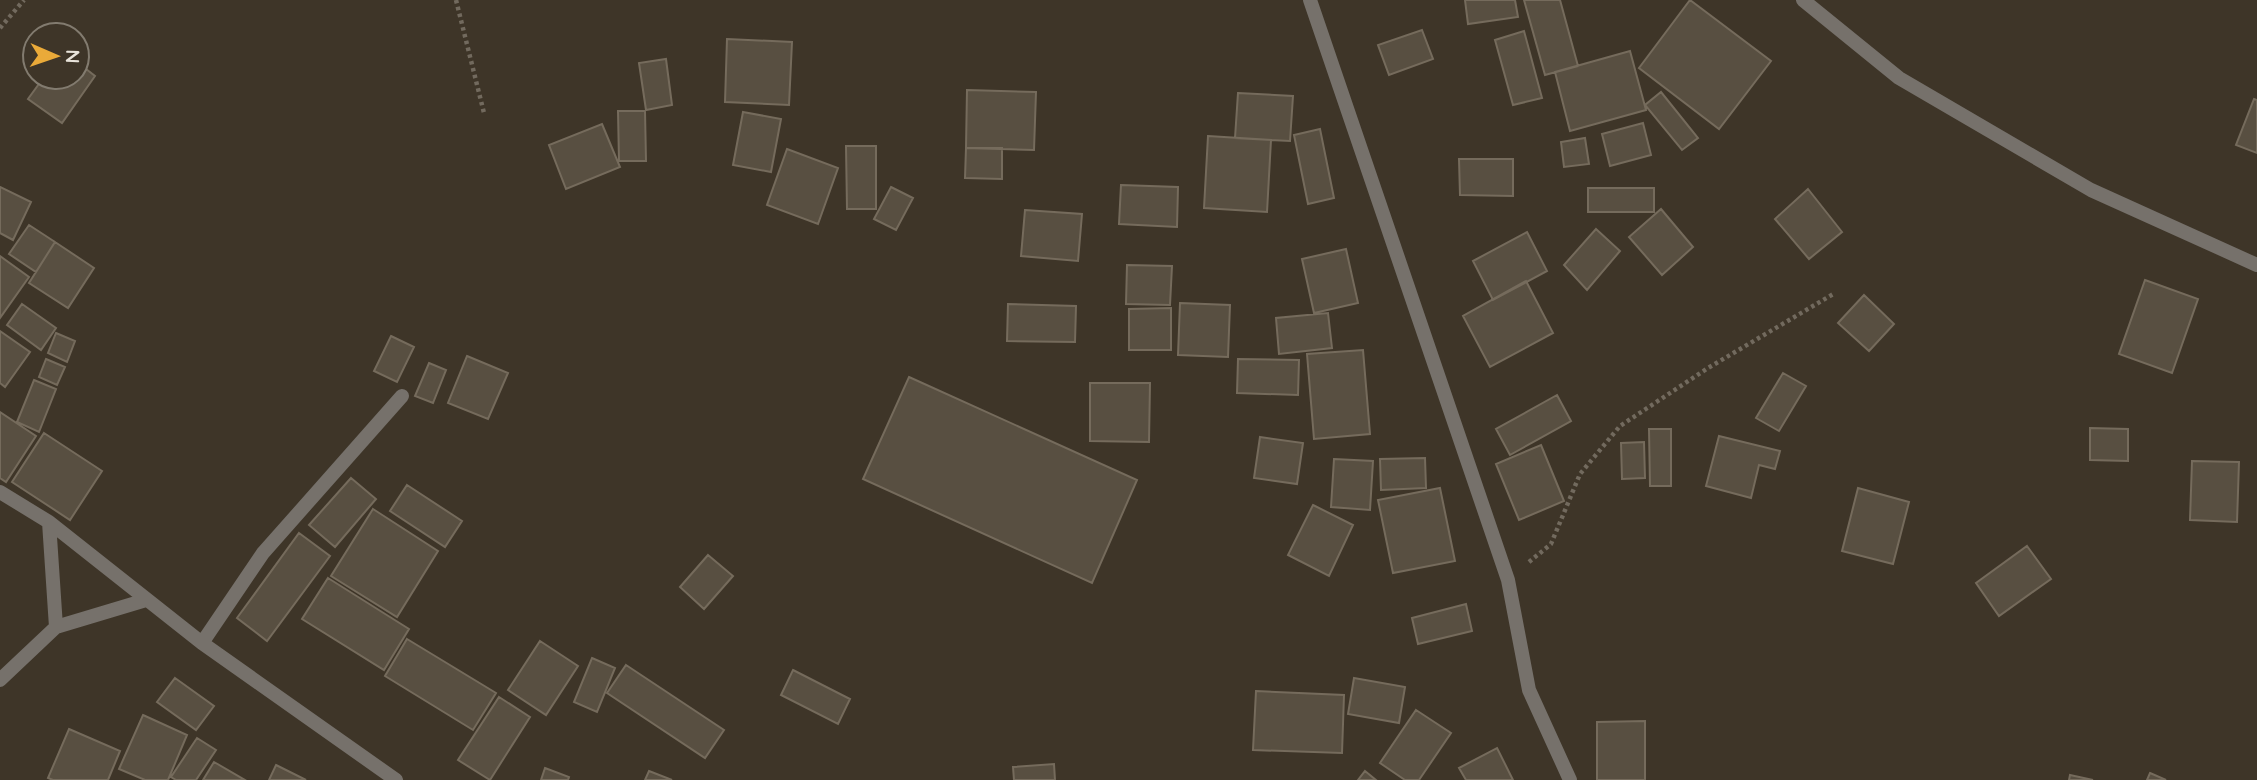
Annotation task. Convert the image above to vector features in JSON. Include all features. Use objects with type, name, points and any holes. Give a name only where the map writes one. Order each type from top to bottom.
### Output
[{"type":"street","points":[[1310,0],[1508,580],[1529,690],[1570,780]]},
{"type":"street","points":[[1803,0],[1899,78],[2091,190],[2257,265]]},
{"type":"street","points":[[202,643],[263,553],[402,396]]},
{"type":"street","points":[[0,492],[49,522],[202,643],[396,780]]},
{"type":"street","points":[[49,522],[56,627]]},
{"type":"street","points":[[0,680],[56,627],[146,600]]},
{"type":"path","points":[[0,28],[24,0]]},
{"type":"path","points":[[456,0],[484,113]]},
{"type":"path","points":[[1508,580],[1551,544],[1580,474],[1620,426],[1708,368],[1835,293]]},
{"type":"building","points":[[1465,0],[1515,0],[1518,17],[1468,24]]},
{"type":"building","points":[[1524,0],[1560,0],[1578,66],[1545,75]]},
{"type":"building","points":[[1690,0],[1771,61],[1719,129],[1639,68]]},
{"type":"building","points":[[1422,30],[1433,59],[1389,75],[1378,45]]},
{"type":"building","points":[[1524,31],[1542,98],[1513,105],[1495,40]]},
{"type":"building","points":[[727,39],[792,42],[789,105],[725,102]]},
{"type":"building","points":[[1630,51],[1646,110],[1570,131],[1555,72]]},
{"type":"building","points":[[666,59],[672,105],[646,110],[639,63]]},
{"type":"building","points":[[967,90],[1036,92],[1034,150],[966,148]]},
{"type":"building","points":[[34,91],[84,91],[62,123],[28,99]]},
{"type":"building","points":[[1661,92],[1698,138],[1682,150],[1645,105]]},
{"type":"building","points":[[1238,93],[1293,96],[1290,141],[1235,138]]},
{"type":"building","points":[[2254,99],[2257,100],[2257,153],[2236,145]]},
{"type":"building","points":[[618,111],[645,111],[646,161],[619,161]]},
{"type":"building","points":[[743,112],[781,119],[771,172],[733,165]]},
{"type":"building","points":[[1643,123],[1651,155],[1610,166],[1602,134]]},
{"type":"building","points":[[602,124],[620,167],[566,189],[549,145]]},
{"type":"building","points":[[1320,129],[1334,198],[1308,204],[1294,135]]},
{"type":"building","points":[[1208,136],[1271,140],[1267,212],[1204,208]]},
{"type":"building","points":[[1585,138],[1589,164],[1564,167],[1561,142]]},
{"type":"building","points":[[846,146],[876,146],[876,209],[847,209]]},
{"type":"building","points":[[966,148],[1002,148],[1002,179],[965,178]]},
{"type":"building","points":[[787,149],[838,168],[818,224],[767,205]]},
{"type":"building","points":[[1459,159],[1513,159],[1513,196],[1460,195]]},
{"type":"building","points":[[1121,185],[1178,187],[1177,227],[1119,224]]},
{"type":"building","points":[[0,187],[31,202],[13,240],[0,233]]},
{"type":"building","points":[[891,187],[913,198],[896,230],[874,219]]},
{"type":"building","points":[[1588,188],[1654,188],[1654,212],[1588,212]]},
{"type":"building","points":[[1808,189],[1842,232],[1809,259],[1775,219]]},
{"type":"building","points":[[1661,209],[1693,247],[1662,275],[1629,237]]},
{"type":"building","points":[[1025,210],[1082,214],[1078,261],[1021,256]]},
{"type":"building","points":[[29,225],[55,242],[36,272],[9,254]]},
{"type":"building","points":[[1596,229],[1620,251],[1587,290],[1564,265]]},
{"type":"building","points":[[1527,232],[1547,271],[1493,300],[1473,261]]},
{"type":"building","points":[[55,242],[94,268],[68,308],[29,283]]},
{"type":"building","points":[[1346,249],[1358,303],[1314,313],[1302,259]]},
{"type":"building","points":[[0,256],[29,277],[0,318]]},
{"type":"building","points":[[1127,265],[1172,266],[1170,305],[1126,304]]},
{"type":"building","points":[[2145,280],[2198,299],[2172,373],[2119,354]]},
{"type":"building","points":[[1526,281],[1553,333],[1490,367],[1463,316]]},
{"type":"building","points":[[1864,295],[1894,324],[1869,351],[1838,323]]},
{"type":"building","points":[[1180,303],[1230,305],[1228,357],[1178,355]]},
{"type":"building","points":[[22,304],[56,328],[41,350],[7,325]]},
{"type":"building","points":[[1008,304],[1076,306],[1075,342],[1007,341]]},
{"type":"building","points":[[1171,308],[1171,350],[1129,350],[1129,309]]},
{"type":"building","points":[[1328,313],[1332,348],[1279,354],[1276,318]]},
{"type":"building","points":[[0,331],[30,352],[5,387],[0,383]]},
{"type":"building","points":[[56,333],[75,341],[67,362],[48,353]]},
{"type":"building","points":[[391,336],[414,347],[397,382],[374,371]]},
{"type":"building","points":[[1363,350],[1370,434],[1314,439],[1307,354]]},
{"type":"building","points":[[467,356],[508,373],[488,419],[448,403]]},
{"type":"building","points":[[46,359],[65,367],[57,385],[39,377]]},
{"type":"building","points":[[1238,359],[1299,360],[1298,395],[1237,393]]},
{"type":"building","points":[[429,363],[446,370],[433,403],[415,396]]},
{"type":"building","points":[[1783,373],[1806,386],[1779,431],[1756,418]]},
{"type":"building","points":[[909,377],[1137,480],[1092,583],[863,479]]},
{"type":"building","points":[[34,380],[56,389],[39,432],[17,422]]},
{"type":"building","points":[[1090,383],[1150,383],[1149,442],[1090,441]]},
{"type":"building","points":[[1557,395],[1571,421],[1510,455],[1496,429]]},
{"type":"building","points":[[0,412],[36,436],[6,482],[0,478]]},
{"type":"building","points":[[2090,428],[2128,429],[2128,461],[2090,460]]},
{"type":"building","points":[[1649,429],[1671,429],[1671,486],[1650,486]]},
{"type":"building","points":[[44,433],[102,471],[70,520],[12,482]]},
{"type":"building","points":[[1719,436],[1780,451],[1775,469],[1759,465],[1751,498],[1706,486]]},
{"type":"building","points":[[1260,437],[1303,443],[1297,484],[1254,478]]},
{"type":"building","points":[[1644,442],[1645,478],[1622,479],[1621,443]]},
{"type":"building","points":[[1541,445],[1564,501],[1519,520],[1496,464]]},
{"type":"building","points":[[1425,458],[1426,488],[1381,490],[1380,459]]},
{"type":"building","points":[[1334,459],[1373,461],[1370,510],[1331,507]]},
{"type":"building","points":[[2192,461],[2239,462],[2237,522],[2190,520]]},
{"type":"building","points":[[351,478],[376,499],[335,547],[309,525]]},
{"type":"building","points":[[407,485],[462,521],[445,547],[390,511]]},
{"type":"building","points":[[1440,488],[1455,561],[1393,573],[1378,500]]},
{"type":"building","points":[[1858,488],[1909,502],[1893,564],[1842,551]]},
{"type":"building","points":[[1313,505],[1353,525],[1329,576],[1288,555]]},
{"type":"building","points":[[373,509],[438,551],[397,617],[331,576]]},
{"type":"building","points":[[299,533],[330,556],[267,641],[237,618]]},
{"type":"building","points":[[2027,546],[2051,579],[1999,616],[1976,583]]},
{"type":"building","points":[[708,555],[733,576],[704,609],[680,587]]},
{"type":"building","points":[[328,578],[409,629],[384,670],[302,619]]},
{"type":"building","points":[[1466,604],[1472,631],[1418,644],[1412,618]]},
{"type":"building","points":[[407,639],[496,693],[473,730],[385,676]]},
{"type":"building","points":[[540,641],[578,666],[546,715],[508,690]]},
{"type":"building","points":[[592,658],[615,668],[597,712],[574,702]]},
{"type":"building","points":[[626,665],[724,730],[705,758],[607,693]]},
{"type":"building","points":[[793,670],[850,699],[838,724],[781,695]]},
{"type":"building","points":[[175,678],[214,706],[196,730],[157,702]]},
{"type":"building","points":[[1354,678],[1405,687],[1399,723],[1348,714]]},
{"type":"building","points":[[1256,691],[1344,695],[1342,753],[1253,750]]},
{"type":"building","points":[[499,697],[530,717],[490,780],[458,760]]},
{"type":"building","points":[[1416,710],[1451,733],[1419,780],[1405,780],[1380,763]]},
{"type":"building","points":[[143,715],[187,735],[168,780],[145,780],[119,769]]},
{"type":"building","points":[[1645,721],[1645,780],[1597,780],[1597,722]]},
{"type":"building","points":[[69,729],[120,751],[108,780],[48,778]]},
{"type":"building","points":[[197,738],[216,750],[196,780],[176,780],[171,777]]},
{"type":"building","points":[[1497,748],[1513,780],[1466,780],[1459,768]]},
{"type":"building","points":[[214,762],[245,780],[203,780]]},
{"type":"building","points":[[1054,764],[1055,780],[1014,780],[1013,767]]},
{"type":"building","points":[[276,765],[306,780],[269,780]]},
{"type":"building","points":[[545,768],[569,777],[568,780],[541,780]]},
{"type":"building","points":[[649,771],[672,780],[645,780]]},
{"type":"building","points":[[1365,771],[1376,780],[1358,780]]},
{"type":"building","points":[[2150,773],[2166,780],[2147,780]]},
{"type":"building","points":[[2070,775],[2093,780],[2069,780]]}]
